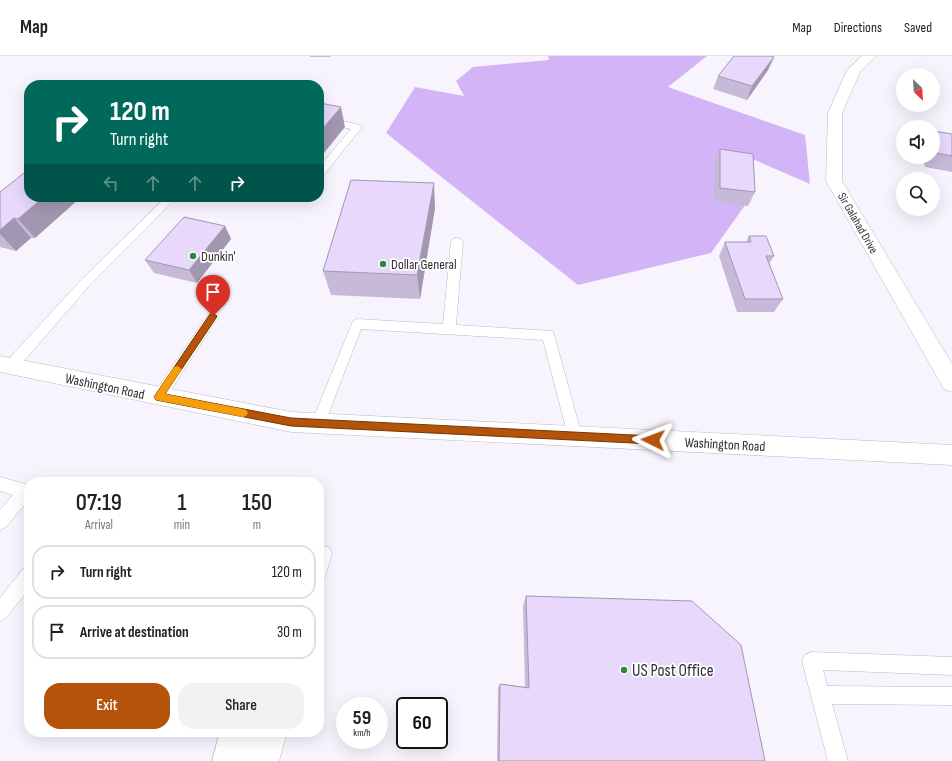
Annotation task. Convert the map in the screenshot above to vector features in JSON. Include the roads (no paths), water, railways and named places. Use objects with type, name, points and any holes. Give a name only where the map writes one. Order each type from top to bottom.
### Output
[{"type":"main road","name":"Sir Galahad Drive","points":[[870,56],[854,70],[835,113],[834,181],[952,383]]},
{"type":"main road","name":"Washington Road","points":[[5,365],[159,397],[291,422],[952,455]]},
{"type":"lane","points":[[324,120],[358,127],[324,168]]},
{"type":"lane","points":[[5,365],[167,202]]},
{"type":"lane","points":[[449,329],[457,242]]},
{"type":"lane","points":[[159,397],[213,316]]},
{"type":"lane","points":[[318,424],[357,324],[548,335],[575,436]]},
{"type":"lane","points":[[0,484],[24,491]]},
{"type":"lane","points":[[0,522],[24,496]]},
{"type":"lane","points":[[0,612],[24,581]]},
{"type":"lane","points":[[838,761],[811,661],[952,666]]},
{"type":"lane","points":[[820,695],[952,696]]},
{"type":"lane","points":[[222,761],[229,737]]},
{"type":"lane","points":[[236,761],[243,737]]},
{"type":"lane","points":[[255,761],[262,737]]},
{"type":"lane","points":[[269,761],[276,737]]},
{"type":"place","name":"Dunkin'","points":[[193,256]]},
{"type":"place","name":"Dollar General","points":[[383,264]]},
{"type":"place","name":"US Post Office","points":[[624,670]]}]
